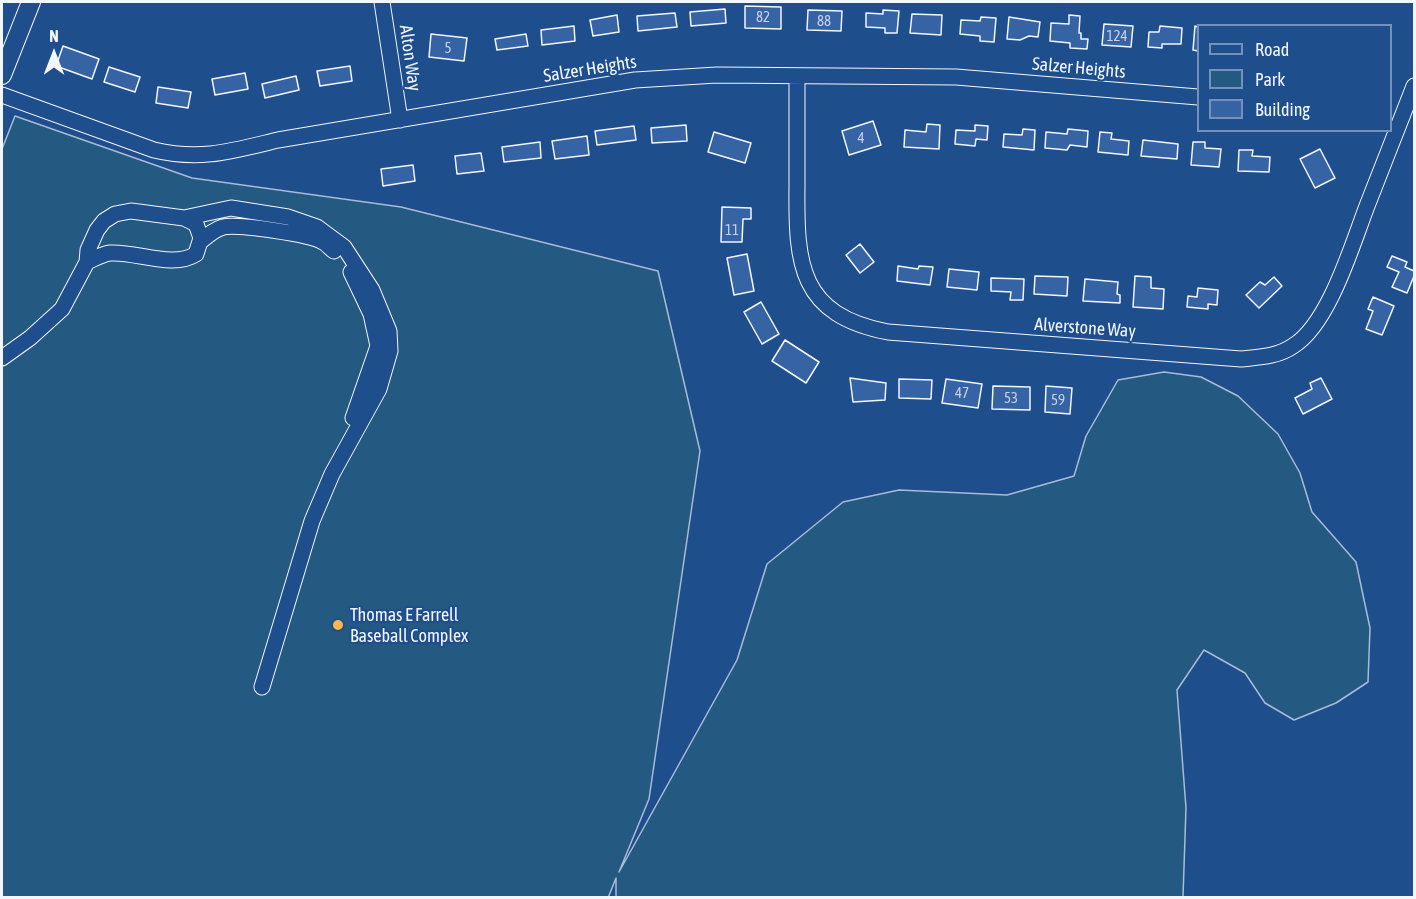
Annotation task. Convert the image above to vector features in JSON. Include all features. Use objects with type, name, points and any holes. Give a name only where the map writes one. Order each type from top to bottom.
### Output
[{"type":"main road","points":[[2,75],[31,2]]},
{"type":"street","name":"Alton Way","points":[[382,2],[400,120]]},
{"type":"street","name":"Salzer Heights","points":[[2,95],[154,150],[174,155],[197,156],[220,154],[278,140],[635,80],[717,75],[956,77],[1197,97]]},
{"type":"street","name":"Alverstone Way","points":[[797,76],[798,248],[807,279],[824,304],[837,315],[869,329],[888,332],[1240,359],[1279,354],[1295,346],[1317,321],[1329,301],[1390,132]]},
{"type":"street","name":"Alverstone Way","points":[[1392,127],[1397,113],[1414,86]]},
{"type":"street","points":[[184,218],[231,208],[288,217],[317,227],[344,247],[372,290],[389,331],[390,351],[379,389],[332,474]]},
{"type":"street","points":[[2,358],[30,338],[62,309],[87,262],[88,250],[97,230],[104,221],[115,214],[131,211],[184,218],[196,224],[201,238],[196,254],[180,261],[106,253],[87,262]]},
{"type":"street","points":[[200,242],[212,232],[224,227],[267,230],[323,242],[347,264],[371,314],[378,346],[367,383],[312,521],[262,687]]},
{"type":"green space","name":"Thomas E Farrell Baseball Complex","points":[[15,116],[192,178],[401,207],[658,271],[700,451],[649,799],[619,872],[737,660],[767,564],[843,502],[899,490],[1007,495],[1074,476],[1086,436],[1118,380],[1164,372],[1201,377],[1238,396],[1278,434],[1300,473],[1312,512],[1356,562],[1370,628],[1368,682],[1336,703],[1294,720],[1265,703],[1245,673],[1204,650],[1177,690],[1186,808],[1183,897],[616,898],[616,878],[608,898],[2,897],[2,149]]},
{"type":"building","points":[[745,6],[781,7],[781,29],[745,28]]},
{"type":"building","points":[[725,9],[726,23],[691,26],[690,12]]},
{"type":"building","points":[[808,10],[842,11],[841,31],[807,30]]},
{"type":"building","points":[[883,10],[899,11],[897,33],[885,33],[885,28],[866,27],[866,13],[883,14]]},
{"type":"building","points":[[675,13],[677,27],[638,31],[637,16]]},
{"type":"building","points":[[912,14],[942,15],[941,35],[910,33]]},
{"type":"building","points":[[617,15],[619,32],[593,36],[590,20]]},
{"type":"building","points":[[1069,15],[1080,16],[1079,33],[1081,33],[1081,39],[1088,39],[1087,49],[1070,48],[1070,43],[1050,41],[1051,23],[1069,24]]},
{"type":"building","points":[[981,17],[996,18],[994,42],[980,41],[980,36],[960,34],[961,20],[980,21]]},
{"type":"building","points":[[1009,17],[1040,22],[1038,37],[1029,36],[1020,40],[1007,39]]},
{"type":"building","points":[[1104,24],[1133,26],[1131,47],[1102,45]]},
{"type":"building","points":[[574,26],[575,41],[542,45],[541,30]]},
{"type":"building","points":[[1160,26],[1182,28],[1181,44],[1162,44],[1162,48],[1148,47],[1149,32],[1159,32]]},
{"type":"building","points":[[1195,26],[1197,27],[1197,51],[1193,50]]},
{"type":"building","points":[[431,34],[467,38],[464,61],[429,57]]},
{"type":"building","points":[[526,34],[528,46],[497,50],[495,39]]},
{"type":"building","points":[[63,46],[99,59],[92,79],[56,66]]},
{"type":"building","points":[[350,66],[352,81],[320,86],[317,71]]},
{"type":"building","points":[[109,67],[140,77],[135,92],[104,82]]},
{"type":"building","points":[[245,73],[248,89],[215,95],[212,79]]},
{"type":"building","points":[[296,76],[299,90],[265,98],[262,84]]},
{"type":"building","points":[[158,87],[191,92],[188,108],[156,103]]},
{"type":"building","points":[[873,121],[881,145],[849,155],[842,131]]},
{"type":"building","points":[[927,124],[940,125],[939,149],[904,147],[905,130],[926,132]]},
{"type":"building","points":[[686,125],[687,141],[652,143],[651,128]]},
{"type":"building","points":[[975,125],[988,126],[987,140],[976,139],[975,146],[955,144],[956,130],[975,131]]},
{"type":"building","points":[[634,126],[636,140],[597,145],[595,131]]},
{"type":"building","points":[[1023,129],[1035,130],[1034,150],[1003,147],[1004,134],[1022,135]]},
{"type":"building","points":[[1068,129],[1088,131],[1087,147],[1070,145],[1067,150],[1045,148],[1046,132],[1067,134]]},
{"type":"building","points":[[714,132],[751,143],[745,163],[708,152]]},
{"type":"building","points":[[1100,132],[1112,133],[1111,139],[1129,141],[1128,155],[1098,152]]},
{"type":"building","points":[[587,136],[589,155],[555,159],[552,141]]},
{"type":"building","points":[[1143,140],[1178,144],[1177,159],[1141,156]]},
{"type":"building","points":[[540,142],[541,158],[504,162],[502,147]]},
{"type":"building","points":[[1193,142],[1205,142],[1205,148],[1221,149],[1219,167],[1191,165]]},
{"type":"building","points":[[1320,149],[1335,178],[1315,188],[1300,159]]},
{"type":"building","points":[[1239,150],[1253,150],[1252,156],[1270,157],[1269,172],[1238,171]]},
{"type":"building","points":[[481,153],[484,171],[457,174],[455,156]]},
{"type":"building","points":[[413,165],[415,181],[383,186],[381,169]]},
{"type":"building","points":[[722,207],[751,208],[751,219],[743,219],[742,242],[721,242]]},
{"type":"building","points":[[860,244],[874,262],[860,273],[846,255]]},
{"type":"building","points":[[747,254],[754,291],[734,295],[727,258]]},
{"type":"building","points":[[1392,256],[1407,262],[1405,267],[1414,271],[1407,293],[1392,287],[1399,272],[1387,267]]},
{"type":"building","points":[[898,266],[918,269],[919,266],[933,267],[930,285],[897,281]]},
{"type":"building","points":[[949,269],[979,272],[977,290],[947,287]]},
{"type":"building","points":[[1035,276],[1068,277],[1067,296],[1034,294]]},
{"type":"building","points":[[1135,276],[1151,277],[1151,288],[1164,289],[1163,309],[1133,307]]},
{"type":"building","points":[[1274,277],[1282,286],[1259,308],[1246,295],[1260,282],[1265,285]]},
{"type":"building","points":[[991,278],[1024,279],[1023,300],[1010,300],[1011,292],[991,291]]},
{"type":"building","points":[[1085,279],[1118,282],[1117,294],[1120,295],[1120,303],[1083,301]]},
{"type":"building","points":[[1198,288],[1218,290],[1217,305],[1208,304],[1208,309],[1187,307],[1188,296],[1197,297]]},
{"type":"building","points":[[1373,297],[1394,306],[1382,335],[1366,329],[1373,311],[1368,309]]},
{"type":"building","points":[[761,302],[779,334],[762,344],[744,312]]},
{"type":"building","points":[[785,340],[819,362],[806,383],[772,361]]},
{"type":"building","points":[[850,378],[886,383],[885,400],[853,402]]},
{"type":"building","points":[[1321,378],[1332,399],[1303,414],[1295,398],[1312,389],[1310,383]]},
{"type":"building","points":[[899,379],[932,380],[931,399],[899,398]]},
{"type":"building","points":[[946,379],[982,384],[978,408],[942,403]]},
{"type":"building","points":[[993,386],[1030,387],[1030,410],[992,409]]},
{"type":"building","points":[[1046,386],[1072,388],[1070,414],[1045,412]]},
{"type":"place","name":"Thomas E Farrell Baseball Complex","points":[[338,625]]}]
